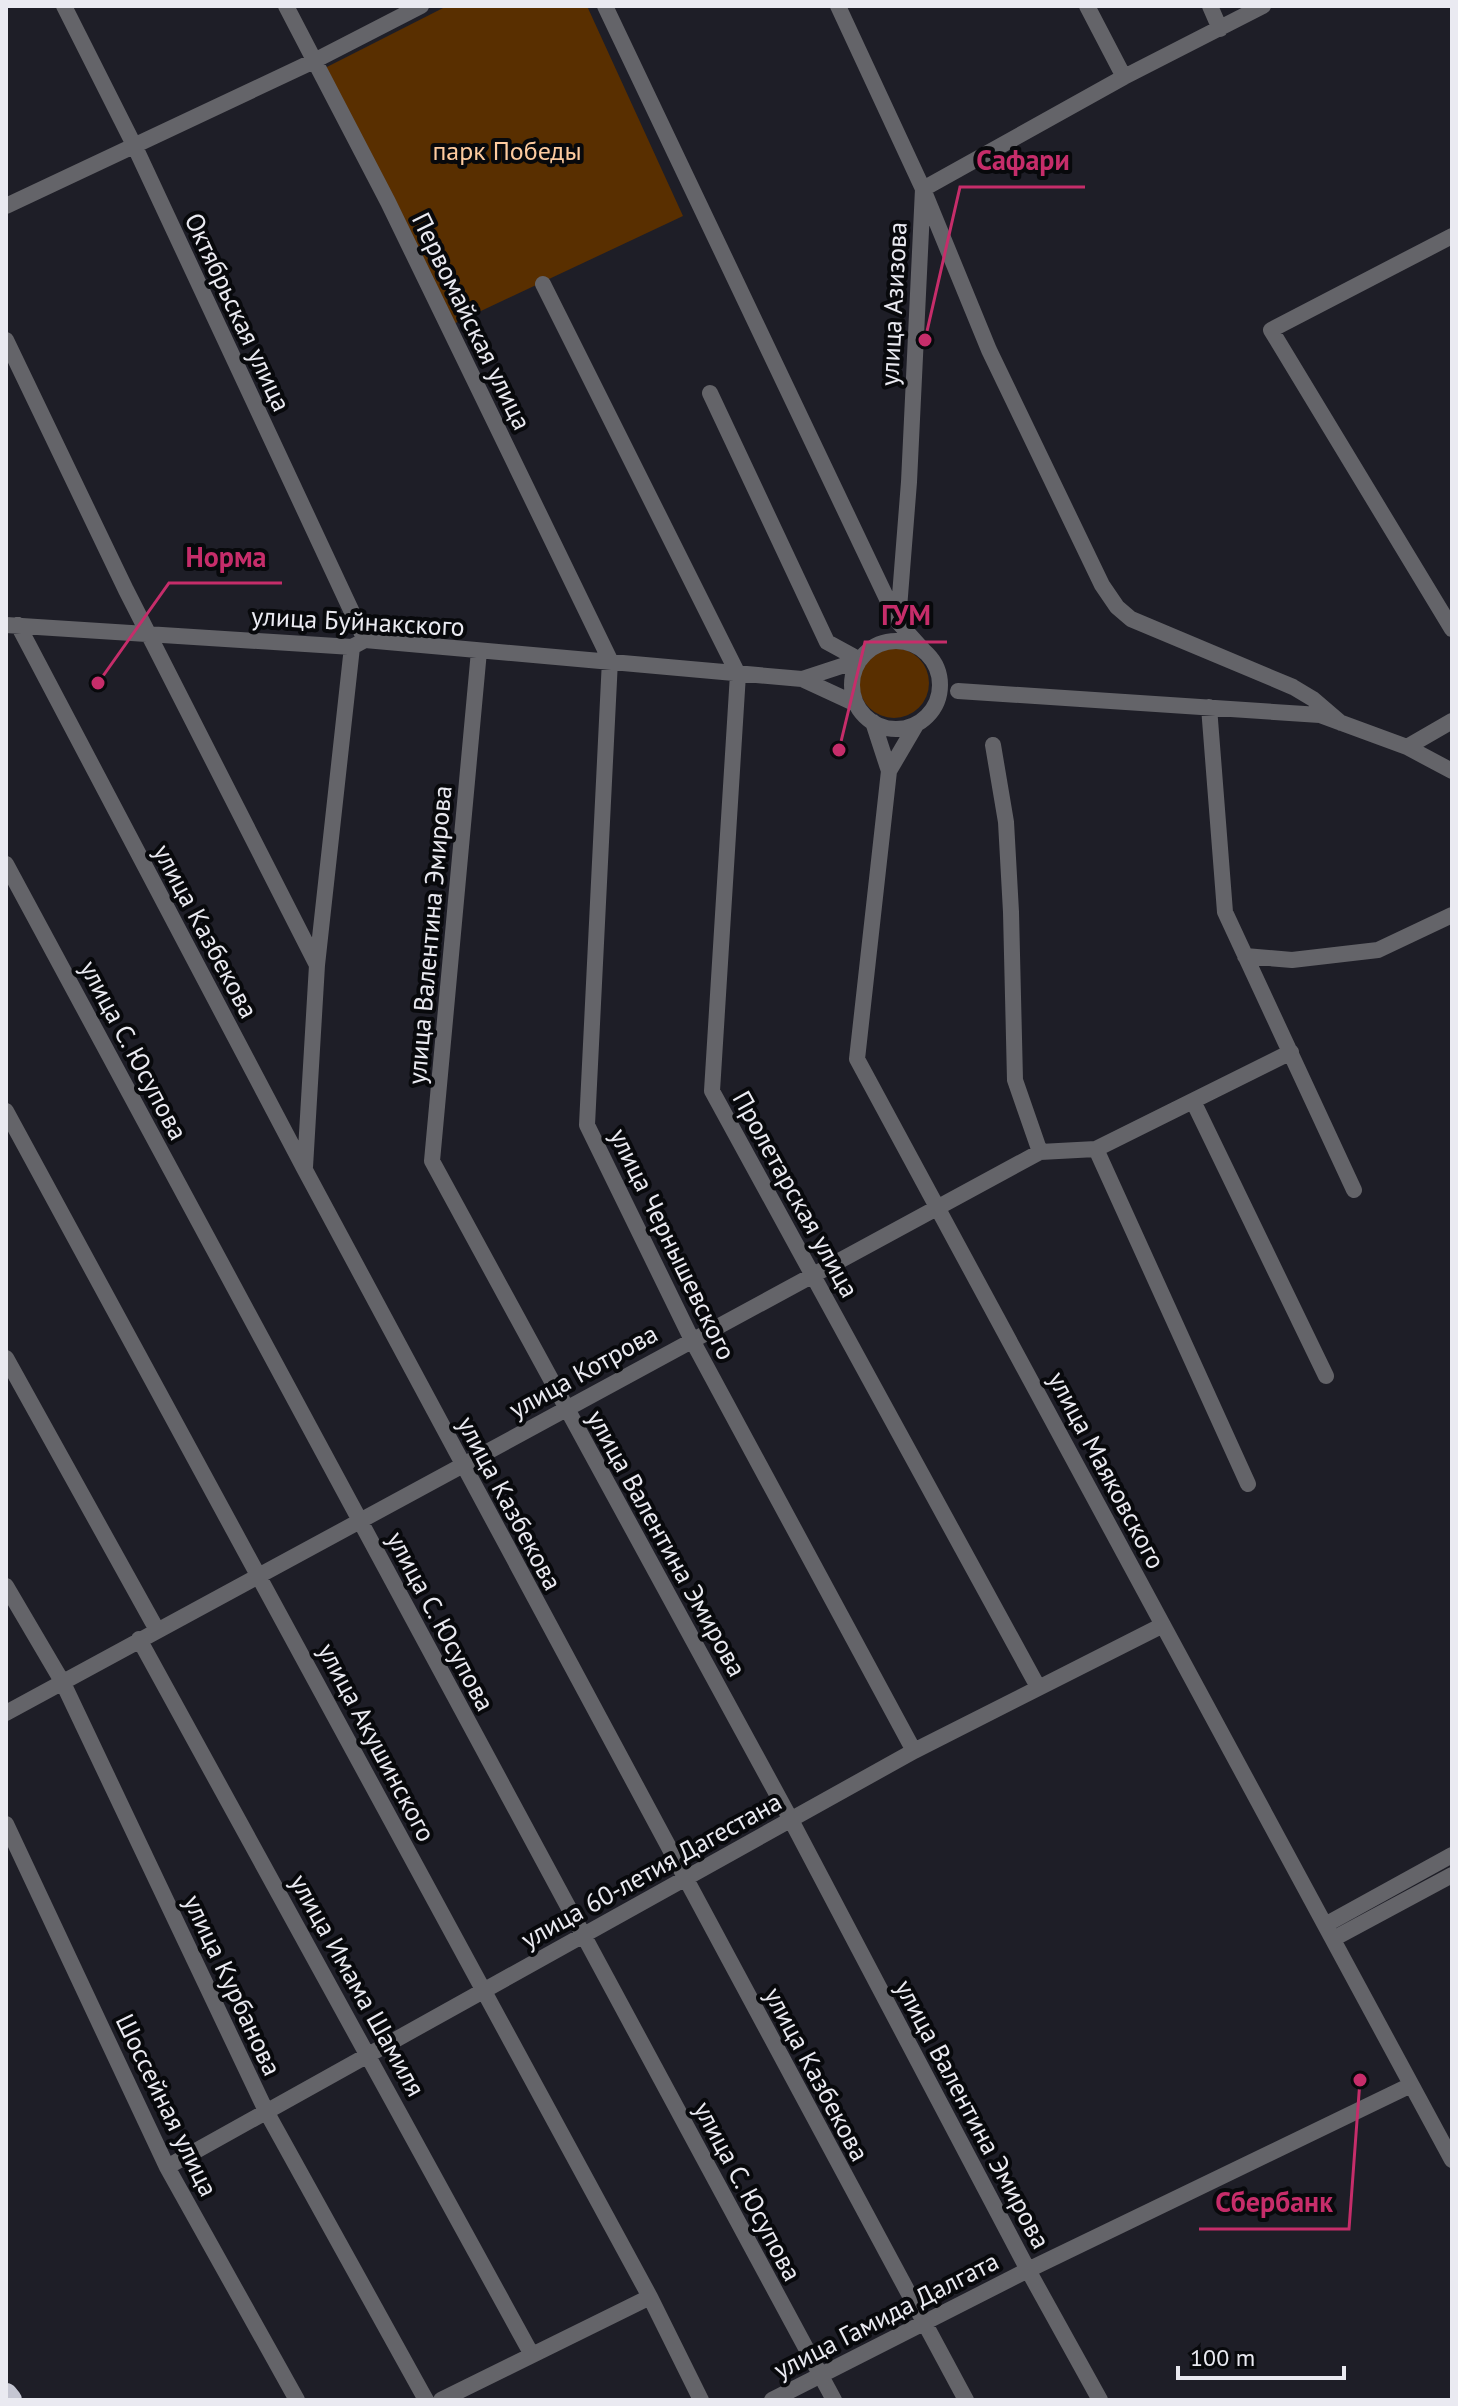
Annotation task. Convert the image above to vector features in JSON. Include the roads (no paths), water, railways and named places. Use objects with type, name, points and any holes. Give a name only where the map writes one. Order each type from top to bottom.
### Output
[{"type":"highway","points":[[6,2395],[10,2400]]},
{"type":"street","name":"Октябрьская улица","points":[[64,6],[135,147],[358,643]]},
{"type":"street","name":"Первомайская улица","points":[[286,6],[388,202],[610,660]]},
{"type":"street","points":[[6,206],[314,61],[421,6]]},
{"type":"street","points":[[605,6],[898,622],[958,691]]},
{"type":"street","name":"улица Азизова","points":[[838,6],[923,189],[909,482],[898,622]]},
{"type":"street","points":[[1087,6],[1124,77]]},
{"type":"street","points":[[1210,6],[1220,29]]},
{"type":"street","points":[[1263,6],[1124,77],[923,189],[989,350],[1102,585],[1117,607],[1131,619],[1293,687],[1341,723]]},
{"type":"street","points":[[1452,236],[1271,330],[1452,629]]},
{"type":"street","points":[[543,284],[738,674]]},
{"type":"street","points":[[6,340],[147,633],[317,965]]},
{"type":"street","points":[[710,393],[827,642],[860,660]]},
{"type":"street","points":[[880,645],[898,622]]},
{"type":"street","name":"улица Буйнакского","points":[[12,625],[479,651],[802,679]]},
{"type":"street","name":"улица Казбекова","points":[[12,625],[966,2400]]},
{"type":"street","points":[[856,704],[852,687],[860,660],[869,650],[895,641],[911,644],[929,657],[939,675],[940,691],[935,706]]},
{"type":"street","points":[[305,1170],[317,965],[358,643]]},
{"type":"street","name":"улица Валентина Эмирова","points":[[479,651],[432,1161],[791,1820],[1028,2270],[1100,2400]]},
{"type":"street","name":"улица Чернышевского","points":[[610,660],[587,1125],[692,1340],[914,1751]]},
{"type":"street","points":[[802,679],[860,660]]},
{"type":"street","name":"Пролетарская улица","points":[[738,674],[712,1091],[1038,1687]]},
{"type":"street","points":[[802,679],[856,704],[873,722],[886,728],[903,729],[916,725]]},
{"type":"street","points":[[889,771],[916,725],[935,706],[958,691],[1320,715],[1407,747],[1452,771]]},
{"type":"street","points":[[1209,707],[1225,912],[1354,1190]]},
{"type":"street","points":[[1407,747],[1452,721]]},
{"type":"street","points":[[873,722],[889,771]]},
{"type":"street","points":[[993,745],[1006,822],[1015,1080],[1040,1152]]},
{"type":"street","name":"улица Маяковского","points":[[889,771],[857,1059],[1452,2160]]},
{"type":"street","name":"улица С. Юсупова","points":[[6,864],[834,2400]]},
{"type":"street","points":[[1245,956],[1292,960],[1378,950],[1452,915]]},
{"type":"street","name":"улица Котрова","points":[[6,1713],[1040,1152],[1096,1149],[1291,1052]]},
{"type":"street","points":[[1193,1101],[1326,1376]]},
{"type":"street","name":"улица Акушинского","points":[[7,1117],[259,1574],[650,2297],[701,2400]]},
{"type":"street","points":[[1096,1149],[1248,1484]]},
{"type":"street","points":[[6,1358],[157,1630]]},
{"type":"street","name":"улица Курбанова","points":[[6,1586],[63,1683],[266,2111],[426,2400]]},
{"type":"street","name":"улица 60-летия Дагестана","points":[[167,2167],[914,1751],[1163,1625]]},
{"type":"street","name":"улица Имама Шамиля","points":[[139,1639],[532,2355]]},
{"type":"street","name":"Шоссейная улица","points":[[6,1824],[167,2167],[297,2400]]},
{"type":"street","points":[[1329,1932],[1452,1855]]},
{"type":"street","points":[[1329,1932],[1452,1875]]},
{"type":"street","name":"улица Гамида Далгата","points":[[772,2400],[1028,2270],[1411,2085]]},
{"type":"street","points":[[441,2400],[650,2297]]},
{"type":"place","name":"Сафари","points":[[925,340]]},
{"type":"place","name":"Норма","points":[[98,683]]},
{"type":"place","name":"ГУМ","points":[[839,750]]},
{"type":"place","name":"Сбербанк","points":[[1360,2080]]},
{"type":"park label","name":"парк Победы","points":[[507,150]]}]
